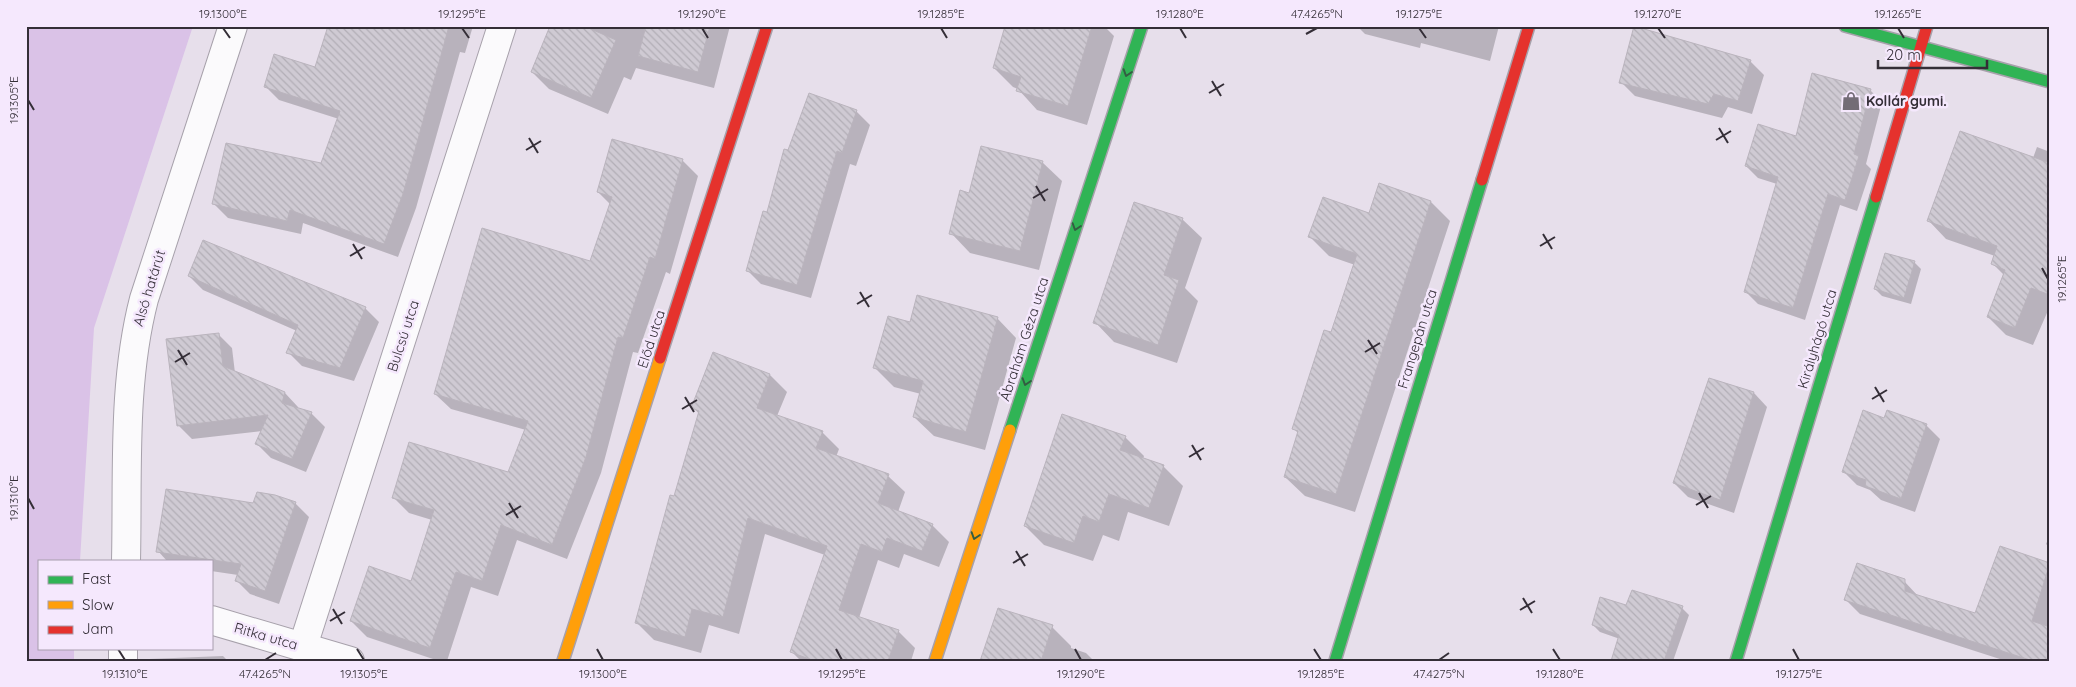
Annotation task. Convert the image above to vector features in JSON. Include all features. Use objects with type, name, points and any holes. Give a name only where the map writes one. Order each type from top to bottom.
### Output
[{"type":"street","name":"Alsó határút","points":[[126,560],[130,368],[135,333],[147,290],[233,26]]},
{"type":"street","name":"Bulcsú utca","points":[[303,646],[502,26]]},
{"type":"street","name":"Előd utca","points":[[563,661],[767,26]]},
{"type":"street","name":"Ábrahám Géza utca","points":[[935,661],[1142,26]]},
{"type":"street","name":"Frangepán utca","points":[[1335,661],[1529,26]]},
{"type":"street","points":[[1845,26],[2050,82]]},
{"type":"street","name":"Királyhágó utca","points":[[1736,661],[1927,26]]},
{"type":"street","name":"Ritka utca","points":[[212,620],[350,661]]},
{"type":"shaded area","points":[[26,26],[193,26],[94,328],[80,560],[38,560],[38,650],[74,650],[74,661],[26,661]]},
{"type":"building","points":[[328,26],[449,26],[403,194],[384,244],[290,210],[287,221],[212,204],[226,143],[321,163],[340,111],[264,87],[274,54],[315,67]]},
{"type":"building","points":[[550,26],[584,26],[616,40],[591,98],[531,72]]},
{"type":"building","points":[[646,26],[710,26],[698,72],[638,56]]},
{"type":"building","points":[[1005,26],[1092,26],[1068,106],[1016,91],[1021,77],[993,68]]},
{"type":"building","points":[[1634,26],[1751,60],[1738,101],[1714,94],[1708,104],[1619,83]]},
{"type":"building","points":[[1812,73],[1871,89],[1854,154],[1859,156],[1845,200],[1828,194],[1793,308],[1744,292],[1778,177],[1745,166],[1758,124],[1796,136]]},
{"type":"building","points":[[809,93],[857,110],[842,153],[837,151],[797,285],[746,271],[763,211],[767,212],[784,149],[788,150]]},
{"type":"building","points":[[1960,131],[2050,163],[2050,295],[2031,288],[2015,328],[1987,317],[2005,270],[1991,264],[1997,246],[1927,221]]},
{"type":"building","points":[[612,139],[683,159],[655,259],[650,257],[623,338],[618,337],[586,457],[552,545],[501,525],[482,581],[456,572],[430,648],[350,621],[369,566],[411,581],[434,510],[392,498],[409,442],[508,472],[528,421],[434,394],[482,228],[590,261],[612,197],[597,192]]},
{"type":"building","points":[[981,146],[1043,161],[1020,251],[949,234],[960,190],[969,193]]},
{"type":"building","points":[[1379,183],[1431,201],[1336,494],[1284,477],[1298,431],[1292,429],[1324,330],[1331,332],[1357,254],[1308,237],[1323,197],[1369,213]]},
{"type":"building","points":[[1134,202],[1183,218],[1164,275],[1179,280],[1158,345],[1093,323]]},
{"type":"building","points":[[203,240],[366,307],[340,368],[286,353],[298,325],[188,276]]},
{"type":"building","points":[[1885,253],[1915,261],[1904,298],[1874,289]]},
{"type":"building","points":[[917,295],[998,317],[966,432],[913,417],[923,381],[873,368],[888,316],[910,322]]},
{"type":"building","points":[[219,333],[223,366],[285,392],[282,403],[312,412],[292,459],[255,444],[268,415],[177,426],[166,339]]},
{"type":"building","points":[[713,352],[770,374],[757,408],[823,431],[816,448],[889,474],[878,503],[933,524],[922,551],[887,538],[882,552],[861,544],[839,610],[899,630],[888,661],[815,661],[790,652],[827,546],[748,518],[723,617],[692,609],[685,637],[635,623],[670,495],[674,496],[699,411],[691,408]]},
{"type":"building","points":[[1709,378],[1754,392],[1720,500],[1673,483]]},
{"type":"building","points":[[1863,410],[1884,418],[1887,410],[1927,424],[1901,499],[1865,486],[1866,480],[1842,472]]},
{"type":"building","points":[[1062,414],[1126,436],[1120,450],[1164,465],[1149,508],[1109,494],[1099,522],[1083,516],[1074,543],[1024,526]]},
{"type":"building","points":[[166,489],[253,503],[257,492],[275,495],[296,502],[265,591],[235,581],[241,564],[156,552]]},
{"type":"building","points":[[2000,546],[2050,563],[2032,621],[2050,627],[2050,661],[2033,661],[1844,600],[1857,563],[1905,579],[1905,591],[1975,613]]},
{"type":"building","points":[[1632,590],[1683,606],[1664,661],[1611,661],[1619,635],[1592,625],[1600,597],[1626,605]]},
{"type":"building","points":[[998,608],[1053,625],[1041,661],[980,661]]},
{"type":"traffic: fast","points":[[1010,430],[1142,26]]},
{"type":"traffic: fast","points":[[1845,26],[2050,82]]},
{"type":"traffic: fast","points":[[1335,661],[1482,180]]},
{"type":"traffic: fast","points":[[1736,661],[1876,197]]},
{"type":"traffic: slow","points":[[563,661],[660,358]]},
{"type":"traffic: slow","points":[[935,661],[1010,430]]},
{"type":"traffic: jam","points":[[660,358],[767,26]]},
{"type":"traffic: jam","points":[[1482,180],[1529,26]]},
{"type":"traffic: jam","points":[[1876,197],[1927,26]]},
{"type":"place","name":"Kollár gumi.","points":[[1851,101]]}]
